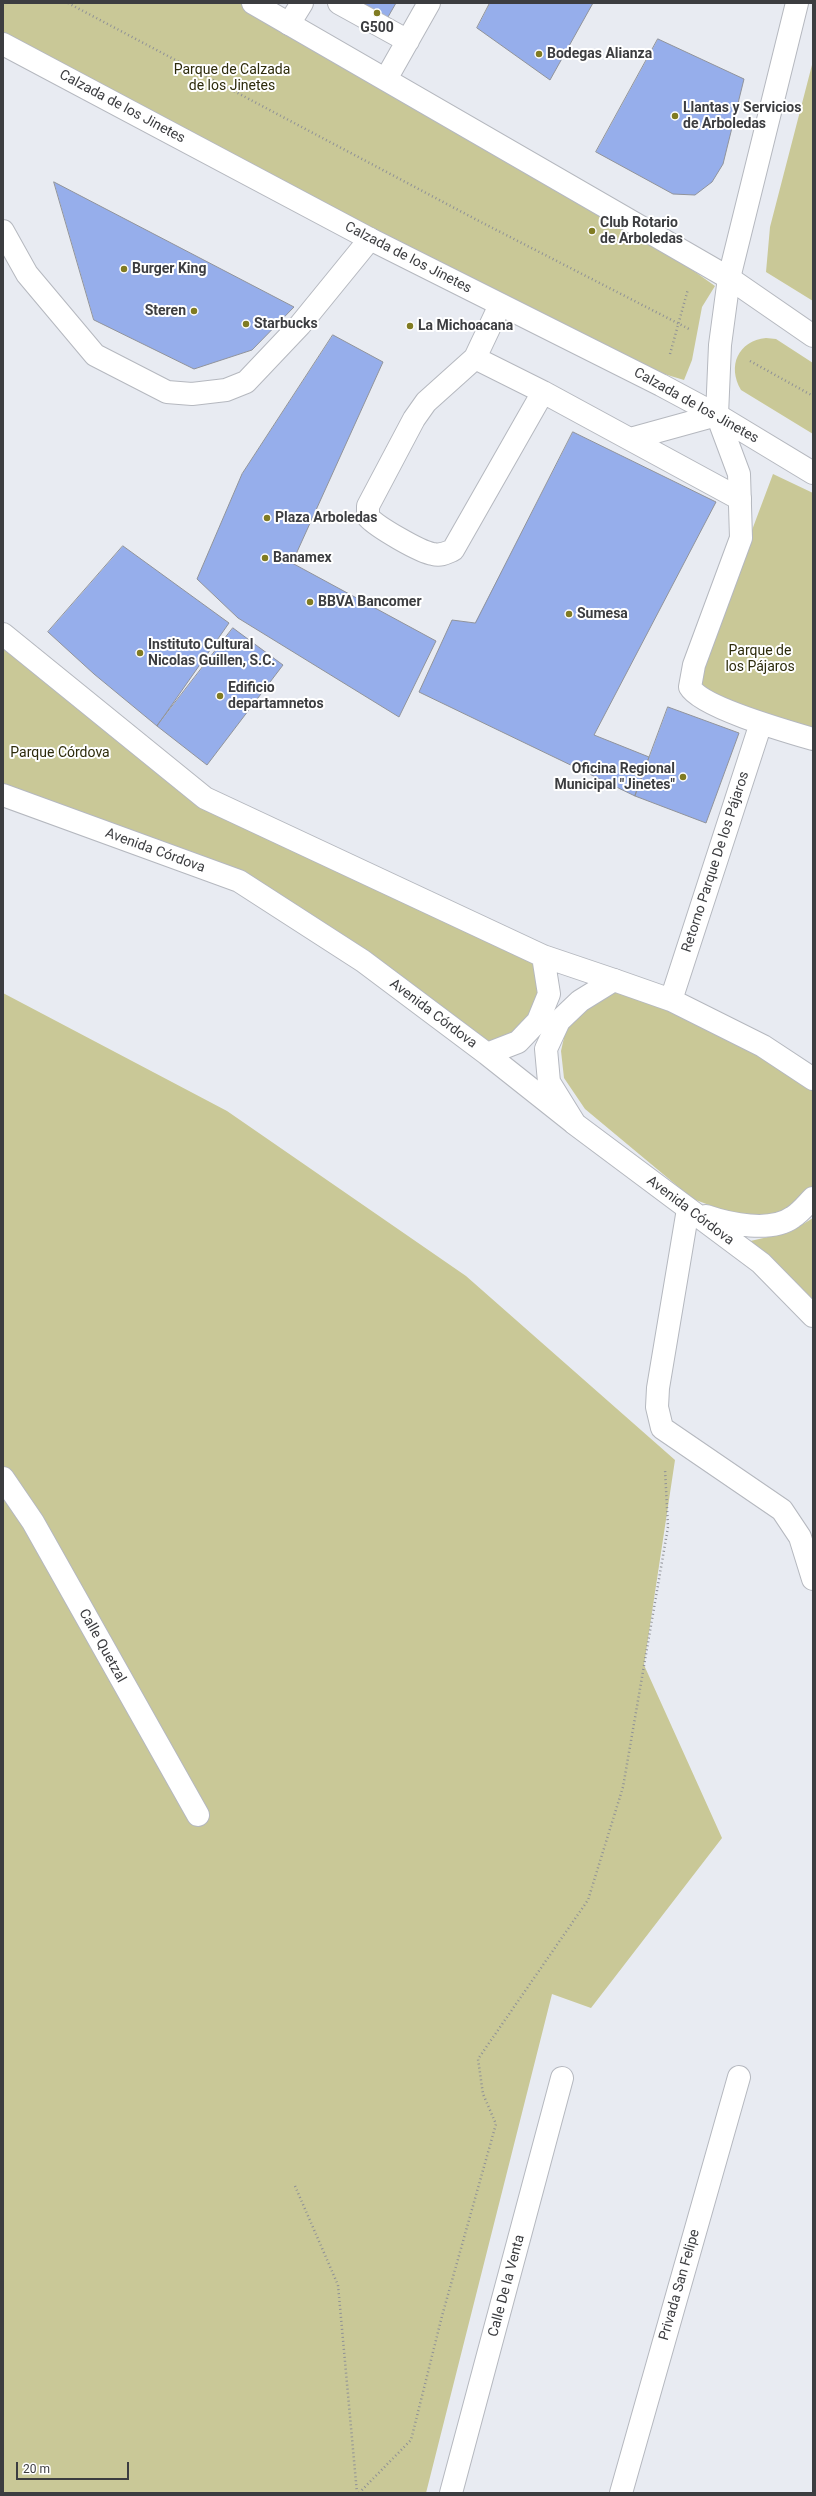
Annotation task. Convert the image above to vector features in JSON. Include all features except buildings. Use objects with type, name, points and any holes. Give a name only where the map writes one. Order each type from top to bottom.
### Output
[{"type":"street","points":[[253,3],[729,278],[813,336]]},
{"type":"street","points":[[290,24],[302,3]]},
{"type":"street","points":[[340,3],[408,41]]},
{"type":"street","points":[[386,79],[429,3]]},
{"type":"street","points":[[797,3],[729,278],[720,345],[717,415],[740,474],[741,538],[694,665],[690,687],[700,698],[761,723],[813,740]]},
{"type":"street","name":"Calzada de los Jinetes","points":[[3,44],[370,239],[661,385],[717,415],[813,473]]},
{"type":"street","points":[[3,231],[27,274],[95,356],[167,392],[192,394],[226,390],[246,382],[300,326],[370,239]]},
{"type":"street","points":[[500,305],[475,358],[426,402],[368,506],[368,517],[376,525],[432,554],[443,555],[454,550],[543,392]]},
{"type":"street","points":[[475,358],[543,392],[740,499]]},
{"type":"street","points":[[630,439],[717,415]]},
{"type":"street","points":[[3,634],[205,798],[544,956],[671,1000],[763,1046],[813,1079]]},
{"type":"street","name":"Retorno Parque De los Pájaros","points":[[671,1000],[761,723]]},
{"type":"street","name":"Avenida Córdova","points":[[3,795],[239,881],[363,961],[487,1054],[575,1124],[761,1263],[813,1316]]},
{"type":"street","points":[[487,1054],[518,1042],[538,1021],[549,994],[544,956]]},
{"type":"street","points":[[575,1124],[549,1082],[546,1049],[559,1021],[580,1001],[614,980]]},
{"type":"street","points":[[813,1198],[793,1218],[769,1226],[729,1224],[688,1209],[658,1388],[657,1407],[662,1428],[782,1510],[793,1524],[800,1537],[813,1579]]},
{"type":"street","name":"Calle Quetzal","points":[[3,1478],[32,1522],[198,1815]]},
{"type":"street","name":"Privada San Felipe","points":[[621,2493],[739,2077]]},
{"type":"street","name":"Calle De la Venta","points":[[451,2493],[562,2078]]},
{"type":"path","points":[[68,3],[477,220],[678,323]]},
{"type":"path","points":[[661,385],[696,260]]},
{"type":"path","points":[[358,2493],[412,2440],[442,2316],[496,2124],[482,2094],[478,2060],[588,1900],[623,1787],[668,1527],[662,1428]]},
{"type":"path","points":[[295,2186],[338,2285],[358,2493]]},
{"type":"green space","name":"Parque de Calzada de los Jinetes","points":[[3,3],[244,3],[643,235],[715,286],[702,307],[692,360],[684,380],[631,364],[3,38]]},
{"type":"green space","points":[[813,61],[813,301],[766,272],[770,227]]},
{"type":"green space","points":[[766,338],[776,339],[813,363],[813,434],[741,390],[735,372],[735,364],[738,356],[742,349],[748,344],[756,340]]},
{"type":"green space","name":"Parque de los Pájaros","points":[[773,474],[813,493],[813,729],[763,719],[694,685]]},
{"type":"green space","name":"Parque Córdova","points":[[3,638],[204,799],[540,958],[545,993],[535,1019],[488,1050],[240,878],[3,791]]},
{"type":"green space","points":[[616,986],[761,1053],[813,1089],[813,1187],[787,1214],[747,1219],[693,1199],[585,1109],[564,1078],[561,1051],[567,1024]]},
{"type":"green space","points":[[3,993],[227,1111],[466,1276],[675,1460],[644,1665],[722,1838],[591,2008],[552,1994],[426,2493],[3,2493]]},
{"type":"green space","points":[[813,1218],[813,1303],[746,1242],[790,1232]]},
{"type":"place","name":"G500","points":[[377,13]]},
{"type":"place","name":"Bodegas Alianza","points":[[539,54]]},
{"type":"place","name":"Llantas y Servicios de Arboledas","points":[[675,116]]},
{"type":"place","name":"Club Rotario de Arboledas","points":[[592,231]]},
{"type":"place","name":"Burger King","points":[[124,269]]},
{"type":"place","name":"Steren","points":[[194,311]]},
{"type":"place","name":"Starbucks","points":[[246,324]]},
{"type":"place","name":"La Michoacana","points":[[410,326]]},
{"type":"place","name":"Plaza Arboledas","points":[[267,518]]},
{"type":"place","name":"Banamex","points":[[265,558]]},
{"type":"place","name":"BBVA Bancomer","points":[[310,602]]},
{"type":"place","name":"Sumesa","points":[[569,614]]},
{"type":"place","name":"Instituto Cultural Nicolas Guillen, S.C.","points":[[140,653]]},
{"type":"place","name":"Edificio departamnetos","points":[[220,696]]},
{"type":"place","name":"Oficina Regional Municipal \"Jinetes\"","points":[[683,777]]}]
